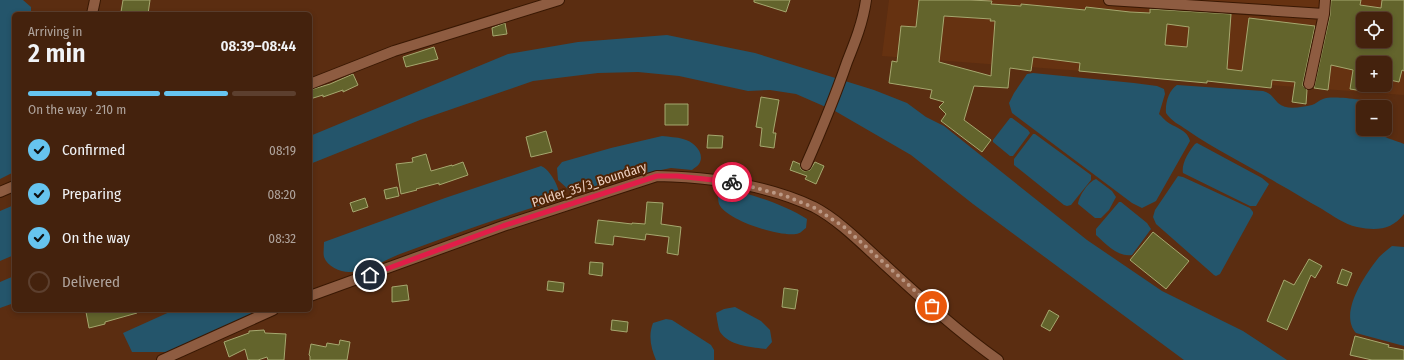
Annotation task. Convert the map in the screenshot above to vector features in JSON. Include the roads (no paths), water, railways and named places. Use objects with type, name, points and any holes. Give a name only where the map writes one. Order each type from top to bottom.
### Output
[{"type":"street","points":[[92,12],[95,0]]},
{"type":"street","points":[[312,83],[394,52],[558,0]]},
{"type":"street","points":[[806,165],[826,120],[852,50],[866,0]]},
{"type":"street","points":[[1109,0],[1324,14]]},
{"type":"street","points":[[1309,84],[1324,14],[1325,0]]},
{"type":"street","name":"Polder_35/3_Boundary","points":[[312,295],[503,226],[657,176],[677,176],[728,181],[783,195],[815,208],[844,227],[920,296],[998,360]]},
{"type":"street","points":[[0,192],[12,187]]},
{"type":"street","points":[[162,360],[269,312]]},
{"type":"water","points":[[0,0],[23,0],[31,7],[31,12],[12,12],[12,173],[0,179]]},
{"type":"water","points":[[667,35],[755,53],[874,90],[907,103],[926,117],[944,126],[1087,240],[1162,291],[1243,331],[1287,360],[1184,360],[973,204],[911,155],[835,111],[796,94],[770,90],[748,91],[679,76],[638,72],[598,73],[533,81],[420,120],[312,163],[312,135],[508,54],[578,42]]},
{"type":"water","points":[[1033,73],[1134,83],[1157,86],[1164,89],[1165,94],[1159,114],[1166,121],[1183,131],[1190,141],[1156,201],[1142,208],[1132,203],[1012,113],[1009,103],[1014,93],[1027,74]]},
{"type":"water","points":[[1177,85],[1263,91],[1270,94],[1278,103],[1290,108],[1312,105],[1328,98],[1358,100],[1356,100],[1356,136],[1384,136],[1404,144],[1404,214],[1389,226],[1377,229],[1357,227],[1339,220],[1209,144],[1173,121],[1166,113],[1166,105],[1168,97]]},
{"type":"water","points":[[1010,118],[1030,133],[1013,156],[1010,156],[993,142]]},
{"type":"water","points":[[1033,134],[1091,175],[1091,180],[1071,205],[1064,205],[1014,165],[1014,159]]},
{"type":"water","points":[[662,136],[681,138],[691,142],[700,152],[701,160],[698,165],[692,170],[671,168],[574,192],[569,190],[558,180],[557,168],[562,162],[611,148]]},
{"type":"water","points":[[1197,143],[1262,178],[1269,184],[1256,206],[1250,206],[1183,173],[1183,166],[1186,158]]},
{"type":"water","points":[[541,166],[550,173],[559,192],[555,201],[458,233],[400,254],[375,266],[355,272],[338,270],[331,266],[324,257],[324,242],[445,198]]},
{"type":"water","points":[[1178,176],[1250,208],[1253,212],[1220,274],[1216,276],[1156,224],[1153,217],[1155,210]]},
{"type":"water","points":[[1096,179],[1112,191],[1116,197],[1109,210],[1101,218],[1095,218],[1078,204],[1084,190]]},
{"type":"water","points":[[729,189],[749,194],[789,209],[807,219],[806,228],[797,234],[778,233],[754,226],[732,216],[724,210],[719,204],[718,200],[718,194],[721,191]]},
{"type":"water","points":[[1119,202],[1147,223],[1151,229],[1132,255],[1117,252],[1096,235],[1096,229]]},
{"type":"water","points":[[12,206],[12,256],[0,261],[0,211]]},
{"type":"water","points":[[1392,246],[1404,247],[1404,346],[1356,333],[1351,325],[1351,306],[1359,286],[1379,257]]},
{"type":"water","points":[[12,277],[12,304],[0,308],[0,282]]},
{"type":"water","points":[[735,307],[761,321],[770,330],[772,342],[766,349],[735,343],[724,337],[720,332],[716,313],[724,309]]},
{"type":"water","points":[[170,312],[263,312],[218,329],[167,352],[132,352],[123,333]]},
{"type":"water","points":[[666,319],[672,320],[711,345],[714,350],[714,360],[656,360],[651,342],[651,328],[653,323]]}]
